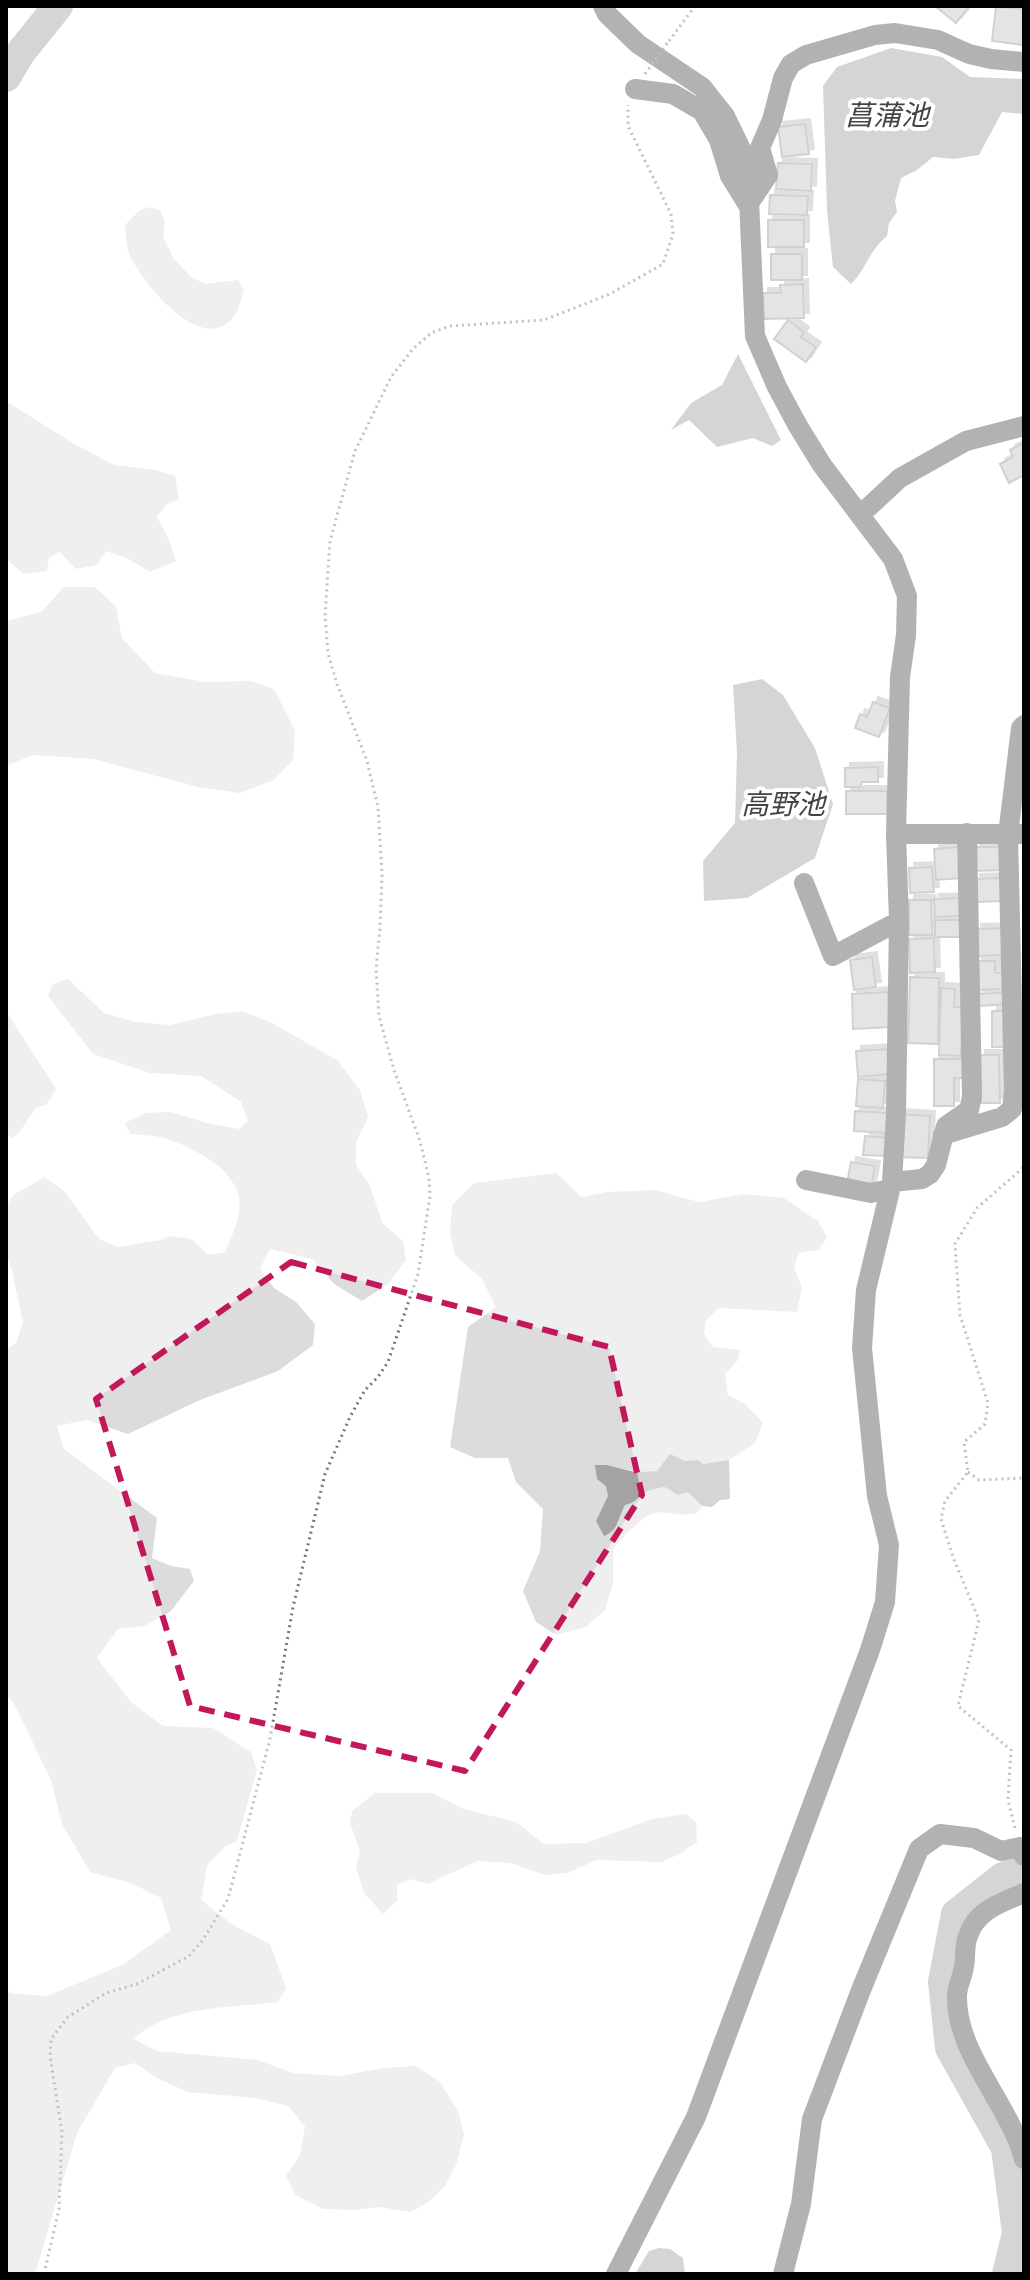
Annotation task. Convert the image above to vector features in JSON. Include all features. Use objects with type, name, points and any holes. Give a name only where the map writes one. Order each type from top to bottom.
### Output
[{"type":"street","points":[[603,6],[607,14],[638,44],[702,87],[725,116],[742,151],[748,177],[755,336],[798,426],[822,465],[893,559],[907,596],[900,677],[896,834],[899,921],[896,1114],[891,1186],[866,1290],[862,1348],[877,1496],[889,1545],[885,1602],[870,1650],[696,2117],[616,2274]]},
{"type":"street","points":[[748,205],[768,175],[760,148],[772,120],[783,78],[791,64],[806,55],[875,35],[895,33],[938,40],[969,54],[1024,62]]},
{"type":"street","points":[[640,82],[673,94],[702,111],[719,140],[730,176],[748,205]]},
{"type":"street","points":[[860,515],[900,478],[966,441],[1024,426]]},
{"type":"street","points":[[943,1135],[1002,1117],[1012,1109],[1016,834],[1021,728],[1024,725]]},
{"type":"street","points":[[806,1180],[871,1193],[922,1179],[936,1165],[946,1126],[969,1110],[972,1097],[967,833]]},
{"type":"street","points":[[896,834],[1016,834]]},
{"type":"street","points":[[804,883],[833,956],[899,921]]},
{"type":"street","points":[[783,2274],[801,2204],[812,2119],[919,1849],[940,1834],[974,1838],[1001,1851],[1022,1851]]},
{"type":"street","points":[[1024,1893],[988,1909],[976,1919],[967,1937],[963,1973],[956,1993],[969,2048],[1013,2126],[1024,2159]]},
{"type":"path","points":[[44,2274],[59,2209],[62,2132],[50,2056],[51,2039],[68,2017],[106,1993],[137,1984],[189,1956],[228,1899],[270,1739],[293,1607],[325,1474],[365,1390],[388,1362],[418,1274],[430,1196],[429,1178],[379,1016],[376,969],[382,874],[378,807],[367,761],[328,653],[325,616],[330,541],[355,451],[391,377],[412,350],[431,333],[450,326],[544,320],[610,294],[663,264],[673,234],[671,214],[628,126],[628,106],[640,82],[695,6]]},
{"type":"path","points":[[1022,1851],[1008,1800],[1011,1750],[958,1706],[979,1620],[941,1519],[945,1501],[968,1472],[964,1442],[985,1424],[988,1403],[960,1315],[955,1244],[977,1208],[1024,1167]]},
{"type":"path","points":[[968,1472],[979,1480],[1024,1478]]},
{"type":"highlighted area","points":[[291,1262],[609,1347],[642,1495],[465,1771],[190,1706],[96,1399]]},
{"type":"shaded area","points":[[149,207],[160,210],[165,222],[163,237],[174,259],[191,277],[205,284],[238,280],[244,290],[232,319],[219,327],[204,328],[189,322],[147,283],[130,256],[125,225],[139,211]]},
{"type":"shaded area","points":[[6,401],[114,465],[175,476],[179,499],[166,505],[157,517],[176,561],[150,572],[127,558],[106,551],[97,565],[76,569],[60,552],[49,558],[47,571],[24,574],[6,559]]},
{"type":"shaded area","points":[[64,587],[95,587],[116,607],[122,638],[155,673],[205,682],[251,681],[274,689],[295,731],[293,760],[274,780],[240,793],[198,787],[93,759],[32,755],[6,766],[6,621],[41,612]]},
{"type":"shaded area","points":[[68,979],[104,1013],[136,1022],[170,1025],[242,1011],[272,1023],[337,1060],[360,1090],[368,1117],[356,1143],[356,1165],[369,1184],[383,1224],[403,1241],[406,1260],[388,1284],[362,1301],[334,1284],[312,1259],[270,1249],[260,1269],[274,1288],[296,1302],[315,1324],[313,1345],[278,1371],[200,1400],[128,1434],[87,1420],[57,1426],[64,1449],[157,1518],[152,1558],[171,1566],[190,1569],[194,1581],[171,1611],[145,1626],[118,1629],[97,1658],[131,1702],[163,1726],[213,1728],[251,1752],[257,1770],[237,1841],[225,1846],[207,1866],[201,1900],[233,1925],[270,1944],[286,1988],[278,2002],[183,2014],[149,2028],[134,2039],[157,2051],[258,2060],[293,2073],[340,2076],[416,2066],[440,2082],[458,2111],[464,2135],[456,2165],[445,2186],[427,2203],[411,2212],[379,2207],[323,2209],[295,2195],[286,2176],[300,2155],[305,2126],[288,2106],[255,2098],[188,2092],[159,2079],[135,2063],[115,2068],[77,2133],[35,2274],[6,2274],[6,1988],[10,1993],[47,1996],[122,1965],[171,1930],[161,1898],[131,1883],[90,1872],[62,1824],[51,1780],[14,1704],[6,1695],[6,1350],[16,1343],[23,1322],[6,1256],[6,1206],[13,1195],[45,1177],[65,1192],[99,1239],[118,1247],[169,1236],[191,1239],[209,1255],[225,1252],[236,1225],[240,1204],[229,1177],[200,1153],[158,1137],[130,1134],[125,1123],[145,1113],[171,1112],[239,1129],[248,1121],[241,1102],[201,1076],[150,1073],[93,1054],[48,996],[53,984]]},
{"type":"shaded area","points":[[6,1011],[56,1089],[47,1104],[35,1109],[19,1133],[11,1138],[6,1132]]},
{"type":"shaded area","points":[[557,1173],[581,1197],[608,1192],[655,1190],[699,1202],[744,1194],[784,1198],[818,1221],[827,1237],[819,1250],[799,1253],[794,1267],[802,1287],[797,1312],[719,1308],[706,1320],[704,1333],[713,1347],[740,1350],[738,1360],[725,1374],[728,1395],[745,1404],[763,1423],[755,1443],[729,1460],[703,1464],[698,1460],[646,1471],[607,1465],[609,1496],[596,1521],[618,1524],[625,1505],[643,1493],[665,1487],[688,1491],[702,1506],[697,1513],[681,1515],[660,1512],[646,1516],[629,1531],[613,1549],[613,1583],[605,1610],[586,1627],[556,1635],[536,1622],[523,1591],[540,1551],[543,1509],[516,1482],[508,1458],[475,1458],[450,1447],[468,1327],[496,1307],[482,1279],[455,1255],[450,1232],[452,1205],[474,1183]]},
{"type":"shaded area","points":[[375,1793],[432,1793],[464,1809],[516,1822],[544,1844],[586,1843],[652,1819],[686,1814],[696,1822],[697,1842],[661,1862],[596,1860],[568,1873],[545,1875],[511,1863],[477,1861],[428,1884],[410,1879],[397,1885],[397,1901],[383,1914],[364,1893],[356,1867],[360,1851],[350,1823],[352,1811]]},
{"type":"water","name":"菖蒲池","points":[[891,48],[942,57],[970,77],[1024,79],[1024,114],[1002,112],[979,155],[954,159],[933,157],[901,178],[895,201],[897,212],[889,223],[887,236],[851,284],[833,267],[827,210],[823,86],[837,67]]},
{"type":"water","points":[[738,354],[781,440],[772,446],[753,438],[717,447],[689,420],[671,430],[691,403],[722,385]]},
{"type":"water","name":"高野池","points":[[762,679],[783,695],[815,748],[833,804],[815,858],[747,898],[704,901],[703,861],[735,823],[737,753],[733,685]]},
{"type":"water","points":[[670,1454],[703,1464],[729,1460],[730,1499],[720,1500],[712,1507],[702,1506],[688,1492],[678,1495],[665,1487],[653,1489],[625,1505],[615,1527],[604,1536],[596,1521],[608,1496],[606,1486],[597,1479],[595,1465],[635,1472],[657,1471]]},
{"type":"water","points":[[670,2249],[683,2258],[685,2274],[635,2274],[649,2251]]},
{"type":"building","points":[[935,6],[968,6],[969,7],[956,23]]},
{"type":"building","points":[[996,7],[1024,9],[1024,45],[992,41]]},
{"type":"building","points":[[805,124],[809,154],[782,157],[778,127]]},
{"type":"building","points":[[778,163],[812,164],[811,191],[776,189]]},
{"type":"building","points":[[770,195],[808,196],[807,215],[769,214]]},
{"type":"building","points":[[768,220],[804,220],[804,247],[768,247]]},
{"type":"building","points":[[771,254],[802,254],[802,280],[771,280]]},
{"type":"building","points":[[803,284],[804,318],[764,319],[763,293],[781,293],[780,285]]},
{"type":"building","points":[[788,320],[804,332],[801,337],[816,347],[806,362],[774,339]]},
{"type":"building","points":[[1021,444],[1024,449],[1024,475],[1009,483],[1000,464],[1013,457],[1010,450]]},
{"type":"building","points":[[873,702],[890,708],[879,737],[855,728],[860,714],[867,717]]},
{"type":"building","points":[[878,767],[878,782],[845,787],[845,768]]},
{"type":"building","points":[[846,791],[887,791],[888,814],[846,814]]},
{"type":"building","points":[[959,847],[961,878],[936,880],[934,849]]},
{"type":"building","points":[[975,847],[1000,847],[1000,870],[976,871]]},
{"type":"building","points":[[932,867],[934,892],[910,893],[909,868]]},
{"type":"building","points":[[1001,878],[1002,901],[976,902],[975,879]]},
{"type":"building","points":[[962,898],[963,916],[935,917],[934,899]]},
{"type":"building","points":[[909,900],[931,900],[932,935],[909,935]]},
{"type":"building","points":[[935,920],[960,920],[961,937],[935,937]]},
{"type":"building","points":[[1003,928],[1004,955],[977,956],[976,929]]},
{"type":"building","points":[[934,938],[935,972],[910,973],[909,939]]},
{"type":"building","points":[[872,957],[876,987],[854,990],[850,960]]},
{"type":"building","points":[[977,961],[995,961],[995,973],[1008,972],[1008,989],[977,990]]},
{"type":"building","points":[[910,977],[939,978],[938,1044],[908,1043]]},
{"type":"building","points":[[941,988],[955,989],[954,1007],[963,1007],[961,1056],[939,1055]]},
{"type":"building","points":[[888,992],[890,1027],[853,1029],[852,994]]},
{"type":"building","points":[[1010,992],[1011,1004],[979,1006],[978,994]]},
{"type":"building","points":[[992,1011],[1008,1011],[1008,1047],[992,1047]]},
{"type":"building","points":[[887,1049],[890,1074],[858,1077],[856,1051]]},
{"type":"building","points":[[980,1055],[999,1055],[1000,1103],[981,1103]]},
{"type":"building","points":[[934,1059],[965,1059],[964,1078],[954,1078],[954,1106],[934,1106]]},
{"type":"building","points":[[858,1079],[885,1081],[883,1108],[856,1106]]},
{"type":"building","points":[[855,1111],[889,1113],[887,1133],[854,1131]]},
{"type":"building","points":[[899,1114],[930,1116],[928,1158],[897,1157]]},
{"type":"building","points":[[865,1136],[889,1138],[887,1156],[863,1155]]},
{"type":"building","points":[[851,1162],[875,1166],[871,1188],[847,1183]]},
{"type":"waterway","points":[[6,77],[21,52],[58,6]]},
{"type":"waterway","points":[[1007,2274],[1017,2233],[1006,2148],[950,2048],[943,1982],[956,1914],[1003,1877],[1024,1869]]}]
